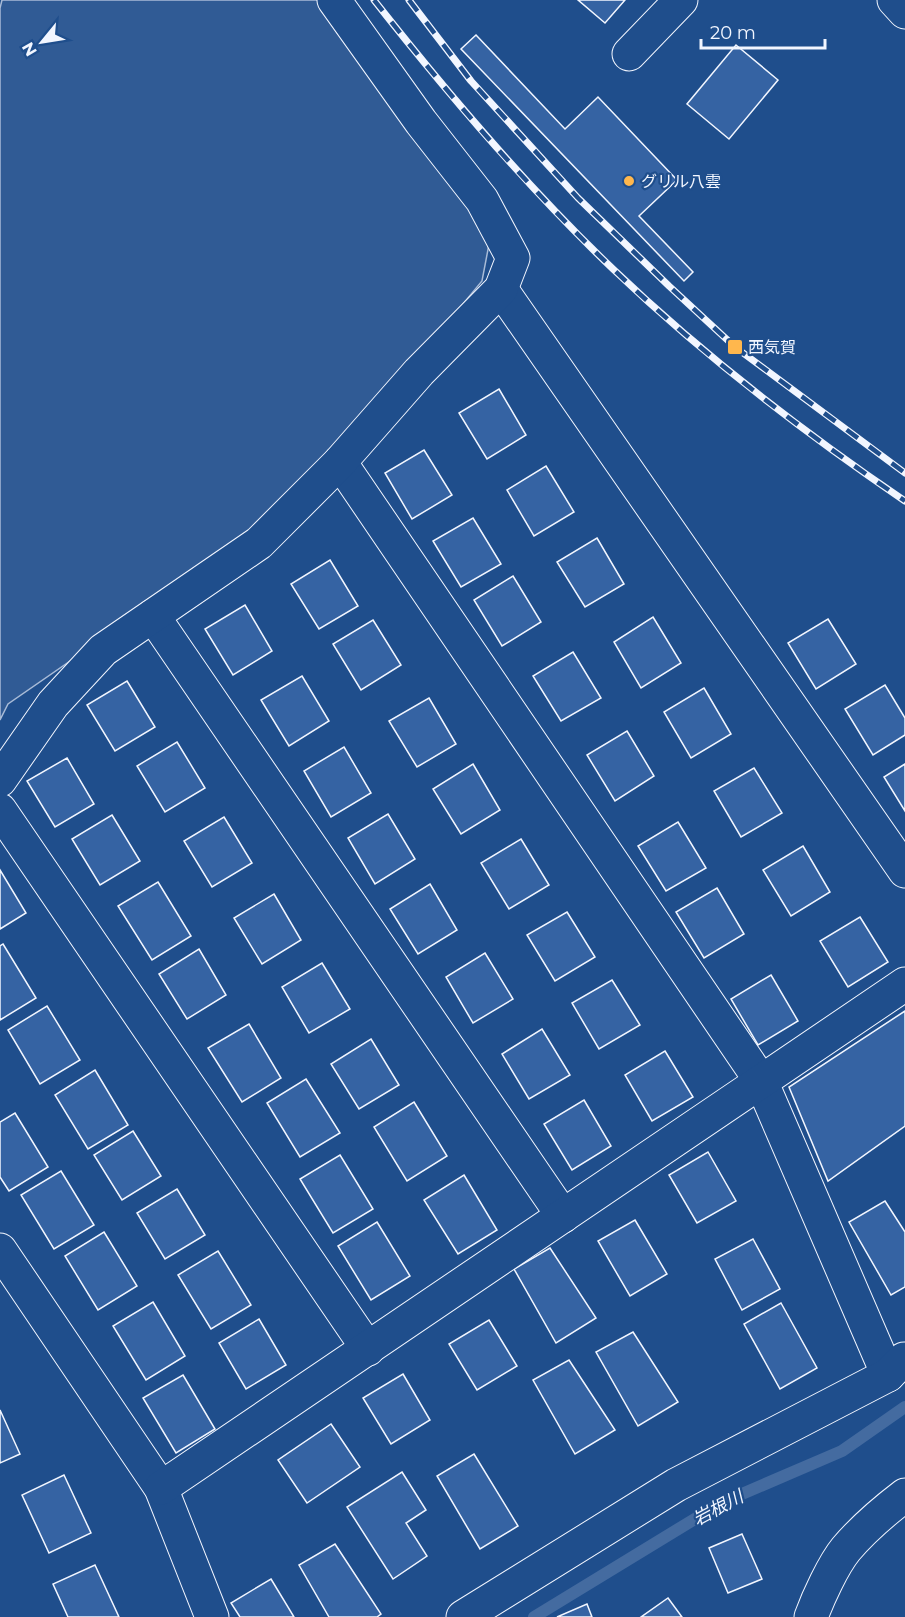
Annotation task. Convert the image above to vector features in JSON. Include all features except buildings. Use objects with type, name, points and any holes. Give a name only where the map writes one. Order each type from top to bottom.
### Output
[{"type":"main road","points":[[0,780],[53,704],[103,650],[258,543],[340,462],[419,372],[501,289],[513,258],[482,200],[421,122],[334,0]]},
{"type":"main road","points":[[628,54],[681,0]]},
{"type":"main road","points":[[894,0],[905,12]]},
{"type":"main road","points":[[501,289],[904,868]]},
{"type":"main road","points":[[340,462],[761,1082],[897,1366],[676,1485],[463,1617]]},
{"type":"main road","points":[[153,616],[563,1216]]},
{"type":"main road","points":[[0,810],[368,1349]]},
{"type":"main road","points":[[161,1488],[905,984]]},
{"type":"main road","points":[[0,1250],[161,1488],[212,1617]]},
{"type":"main road","points":[[811,1617],[844,1551],[876,1518],[905,1494]]},
{"type":"shaded area","points":[[2,0],[331,0],[490,239],[482,281],[299,503],[8,704],[0,720],[0,8]]},
{"type":"waterway","name":"岩根川","points":[[534,1617],[721,1503],[842,1451],[905,1407]]},
{"type":"railway","points":[[374,0],[489,139],[549,205],[613,269],[682,332],[754,391],[905,501]]},
{"type":"railway","points":[[409,0],[471,81],[578,198],[669,286],[735,347],[905,473]]},
{"type":"place","name":"グリル八雲","points":[[629,181]]},
{"type":"place","name":"西気賀","points":[[735,347]]}]
